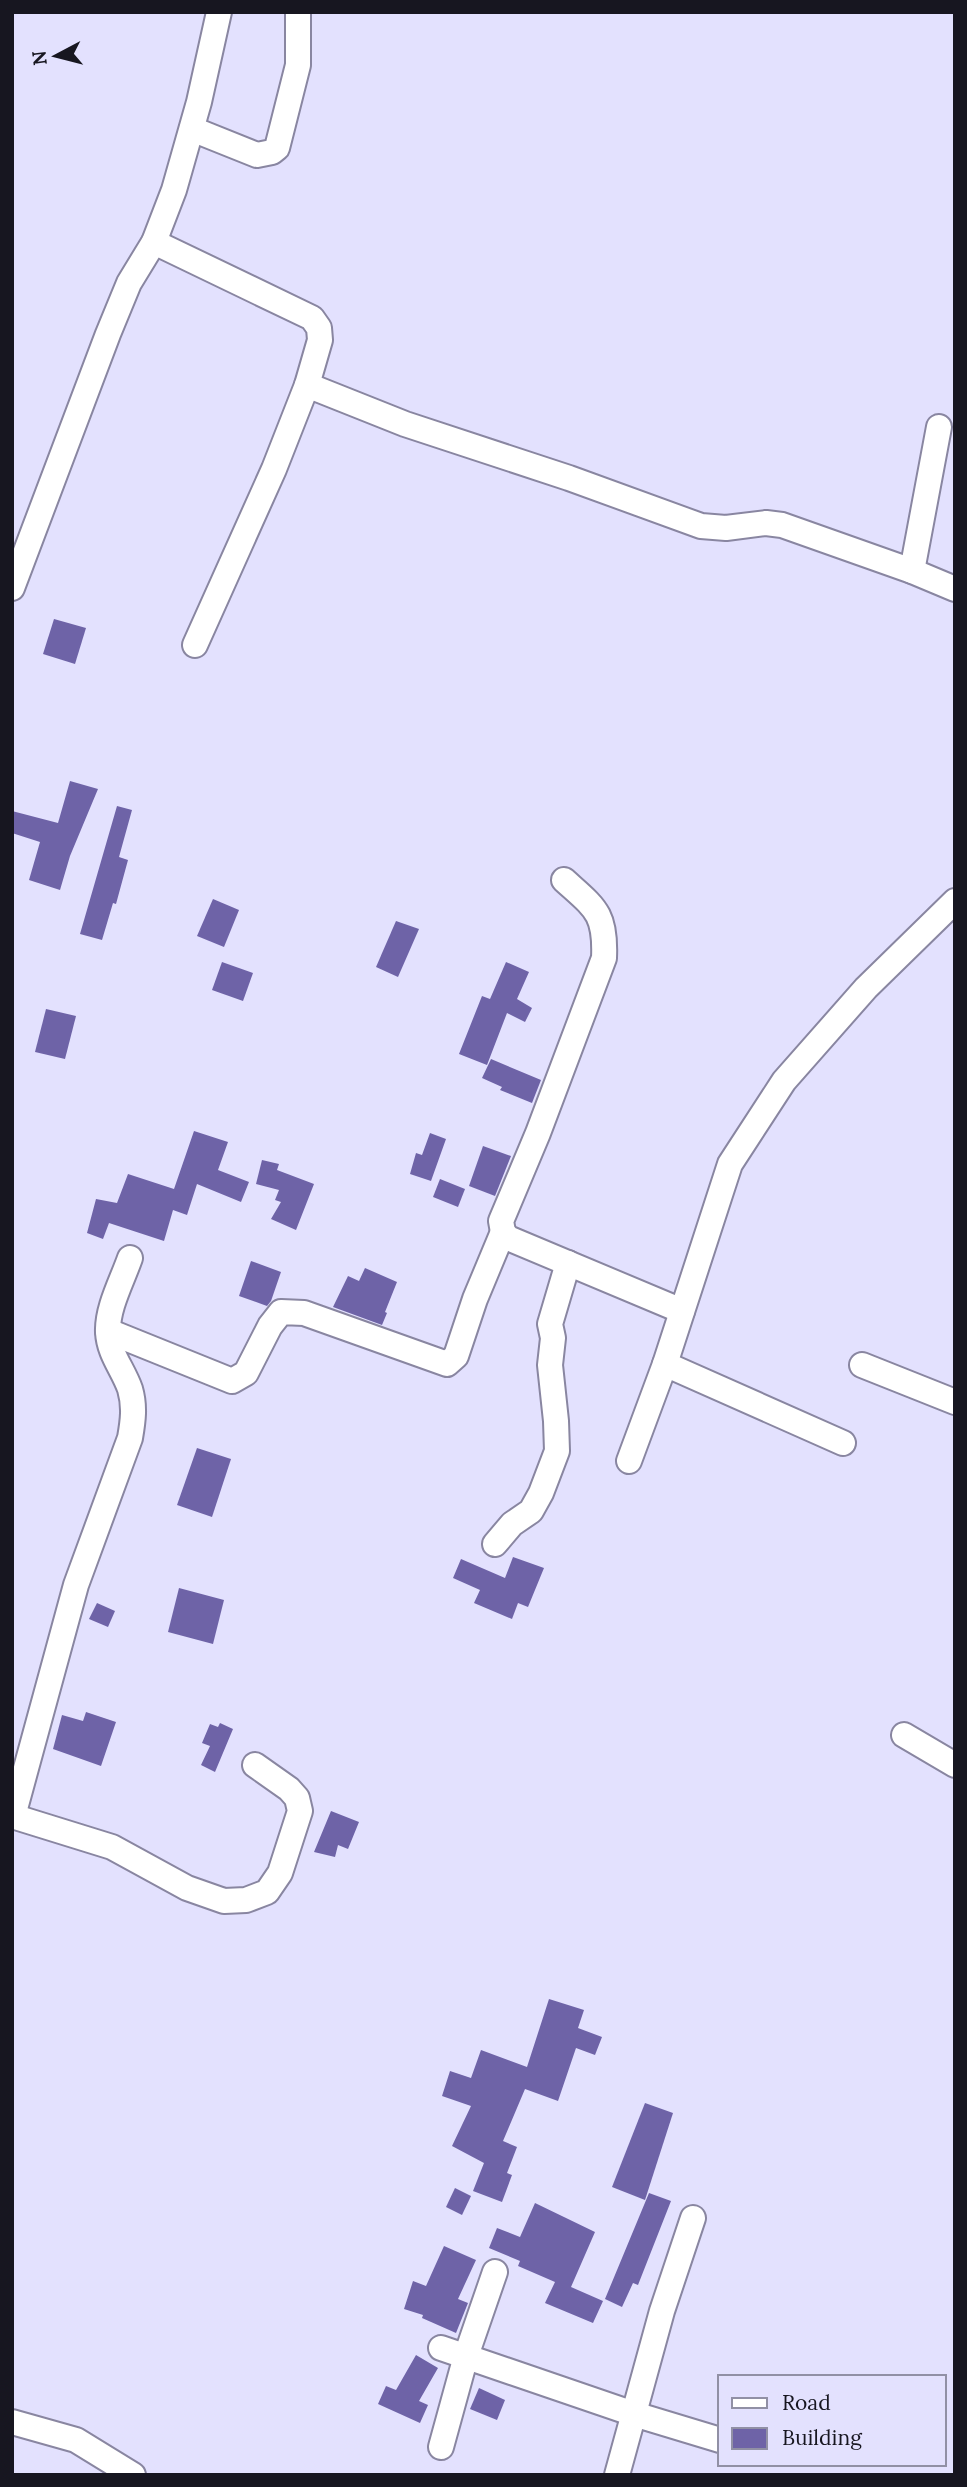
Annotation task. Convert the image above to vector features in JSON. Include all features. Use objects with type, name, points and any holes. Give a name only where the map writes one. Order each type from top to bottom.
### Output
[{"type":"street","points":[[12,588],[108,334],[130,283],[153,242],[182,166],[219,12]]},
{"type":"street","points":[[192,129],[257,155],[272,152],[277,148],[298,65],[298,12]]},
{"type":"street","points":[[153,242],[312,318],[319,328],[320,340],[307,386],[274,469],[195,645]]},
{"type":"street","points":[[307,386],[405,424],[569,478],[701,526],[726,528],[766,523],[782,525],[955,589]]},
{"type":"street","points":[[912,571],[939,427]]},
{"type":"street","points":[[564,880],[597,910],[605,939],[604,958],[538,1133],[501,1221],[503,1232],[508,1238],[682,1311]]},
{"type":"street","points":[[629,1461],[665,1364],[730,1164],[784,1081],[866,988],[955,901]]},
{"type":"street","points":[[108,1331],[232,1381],[246,1373],[270,1326],[281,1312],[292,1311],[447,1364],[456,1356],[475,1299],[503,1232]]},
{"type":"street","points":[[130,1258],[109,1319],[108,1331],[110,1347],[130,1389],[134,1415],[130,1438],[76,1586],[13,1816],[112,1847],[187,1888],[224,1901],[246,1900],[267,1892],[280,1873],[300,1811],[297,1798],[289,1789],[254,1765]]},
{"type":"street","points":[[495,1544],[512,1524],[531,1511],[541,1493],[556,1451],[550,1365],[553,1338],[550,1324],[568,1263]]},
{"type":"street","points":[[665,1364],[842,1443]]},
{"type":"street","points":[[862,1364],[955,1402]]},
{"type":"street","points":[[904,1735],[955,1766]]},
{"type":"street","points":[[617,2475],[662,2311],[693,2218]]},
{"type":"street","points":[[441,2447],[466,2356],[495,2272]]},
{"type":"street","points":[[441,2348],[718,2440]]},
{"type":"street","points":[[12,2422],[76,2440],[133,2475]]},
{"type":"building","points":[[54,619],[86,628],[75,664],[43,654]]},
{"type":"building","points":[[70,781],[98,789],[70,856],[60,890],[29,880],[40,842],[12,833],[12,811],[58,823]]},
{"type":"building","points":[[117,806],[132,810],[119,857],[128,860],[116,904],[113,903],[102,940],[80,934]]},
{"type":"building","points":[[213,899],[239,910],[224,947],[197,936]]},
{"type":"building","points":[[396,921],[419,929],[398,977],[376,967]]},
{"type":"building","points":[[222,962],[253,973],[243,1001],[212,990]]},
{"type":"building","points":[[506,962],[529,972],[517,999],[532,1008],[525,1022],[507,1013],[487,1065],[459,1054],[482,996],[490,999]]},
{"type":"building","points":[[46,1009],[76,1016],[65,1059],[35,1052]]},
{"type":"building","points":[[491,1059],[541,1080],[532,1103],[500,1090],[502,1087],[482,1078]]},
{"type":"building","points":[[194,1131],[228,1142],[218,1170],[249,1182],[241,1202],[197,1184],[187,1215],[173,1210],[164,1241],[109,1223],[103,1239],[87,1233],[96,1199],[117,1203],[128,1174],[174,1189]]},
{"type":"building","points":[[430,1133],[446,1139],[431,1181],[410,1174],[416,1153],[422,1155]]},
{"type":"building","points":[[483,1146],[511,1156],[495,1196],[469,1186]]},
{"type":"building","points":[[262,1160],[279,1164],[277,1170],[314,1184],[296,1230],[271,1219],[281,1202],[275,1200],[279,1190],[256,1184]]},
{"type":"building","points":[[440,1179],[465,1189],[458,1207],[433,1197]]},
{"type":"building","points":[[251,1261],[281,1272],[267,1306],[239,1296]]},
{"type":"building","points":[[365,1268],[397,1282],[382,1325],[333,1307],[348,1276],[359,1281]]},
{"type":"building","points":[[197,1448],[231,1459],[212,1517],[177,1505]]},
{"type":"building","points":[[513,1557],[544,1568],[528,1607],[518,1603],[512,1619],[474,1603],[480,1590],[453,1578],[461,1559],[505,1578]]},
{"type":"building","points":[[179,1588],[224,1600],[213,1644],[168,1632]]},
{"type":"building","points":[[97,1603],[115,1611],[108,1627],[89,1619]]},
{"type":"building","points":[[86,1712],[116,1722],[101,1766],[53,1749],[62,1715],[83,1721]]},
{"type":"building","points":[[220,1723],[233,1729],[215,1772],[201,1765],[210,1746],[202,1743],[210,1724],[218,1727]]},
{"type":"building","points":[[331,1811],[359,1822],[348,1849],[338,1845],[335,1857],[314,1852]]},
{"type":"building","points":[[549,1999],[584,2010],[578,2028],[602,2037],[595,2055],[576,2048],[558,2101],[525,2089],[503,2141],[517,2147],[507,2173],[512,2175],[502,2202],[473,2191],[484,2163],[452,2146],[471,2106],[442,2096],[450,2071],[471,2078],[481,2050],[527,2067]]},
{"type":"building","points":[[645,2103],[673,2113],[645,2200],[612,2187]]},
{"type":"building","points":[[455,2188],[471,2196],[462,2215],[446,2207]]},
{"type":"building","points":[[649,2193],[671,2201],[638,2285],[633,2283],[622,2307],[605,2299]]},
{"type":"building","points":[[535,2203],[595,2232],[571,2287],[603,2301],[593,2323],[545,2303],[555,2282],[518,2266],[520,2261],[489,2248],[497,2228],[520,2237]]},
{"type":"building","points":[[444,2246],[476,2260],[458,2299],[468,2303],[456,2333],[422,2318],[423,2315],[404,2309],[413,2281],[426,2286]]},
{"type":"building","points":[[416,2355],[438,2368],[419,2401],[428,2405],[420,2423],[378,2404],[386,2386],[396,2390]]},
{"type":"building","points":[[479,2388],[505,2400],[497,2420],[470,2409]]}]
